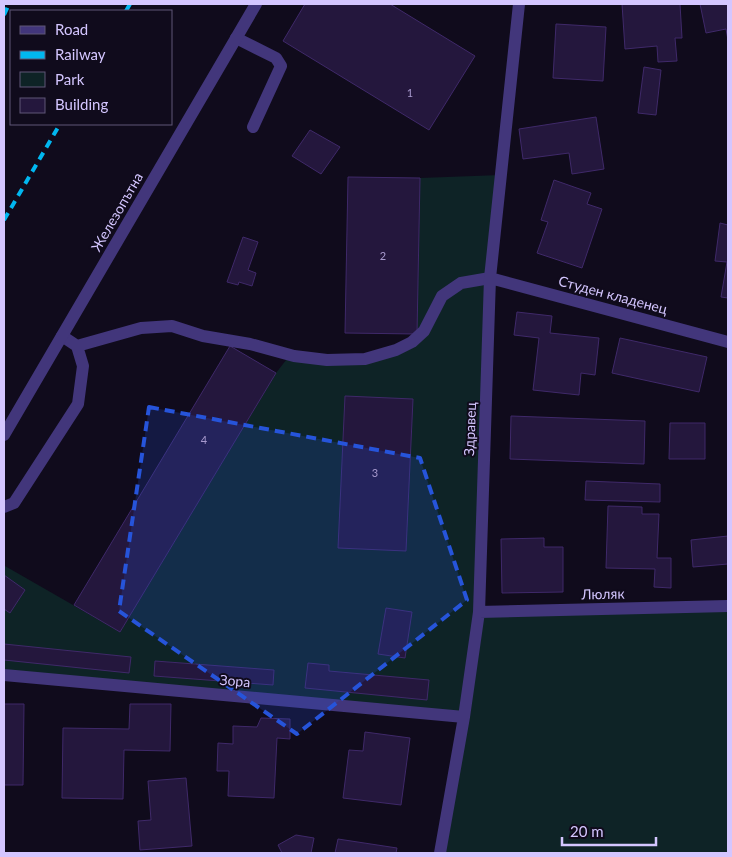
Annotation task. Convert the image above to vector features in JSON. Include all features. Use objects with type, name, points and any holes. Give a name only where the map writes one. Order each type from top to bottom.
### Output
[{"type":"street","name":"Железопътна","points":[[4,435],[256,4]]},
{"type":"street","name":"Здравец","points":[[440,853],[464,717],[479,612],[490,278],[520,4]]},
{"type":"street","points":[[236,38],[276,58],[281,66],[253,128]]},
{"type":"street","points":[[77,346],[141,328],[172,326],[203,336],[250,344],[294,356],[327,360],[365,359],[396,350],[412,342],[424,331],[442,296],[461,283],[490,278]]},
{"type":"street","name":"Студен кладенец","points":[[490,278],[728,342]]},
{"type":"street","points":[[4,508],[14,503],[78,404],[83,366],[77,346],[62,336]]},
{"type":"street","name":"Люляк","points":[[479,612],[728,606]]},
{"type":"street","name":"Зора","points":[[4,675],[464,717]]},
{"type":"highlighted area","points":[[149,407],[420,458],[467,600],[297,734],[119,611]]},
{"type":"green space","points":[[501,175],[479,611],[728,606],[728,853],[440,853],[464,717],[4,675],[4,561],[5,566],[120,632],[276,373],[290,355],[365,359],[417,334],[420,178]]},
{"type":"building","points":[[305,4],[390,4],[475,56],[429,130],[283,41]]},
{"type":"building","points":[[622,4],[680,4],[682,38],[675,38],[677,61],[658,62],[657,46],[625,49]]},
{"type":"building","points":[[700,4],[728,4],[728,40],[726,29],[706,33]]},
{"type":"building","points":[[556,24],[606,27],[603,81],[553,78]]},
{"type":"building","points":[[644,67],[661,70],[656,115],[638,113]]},
{"type":"building","points":[[596,117],[604,169],[572,174],[569,153],[523,159],[519,129]]},
{"type":"building","points":[[310,130],[340,147],[321,174],[292,156]]},
{"type":"building","points":[[348,177],[420,178],[417,334],[345,333]]},
{"type":"building","points":[[554,180],[591,193],[587,204],[602,209],[582,268],[537,253],[548,222],[541,220]]},
{"type":"building","points":[[720,223],[728,225],[728,298],[721,297],[727,262],[715,261]]},
{"type":"building","points":[[243,237],[258,242],[248,270],[256,273],[252,286],[239,282],[238,285],[227,282]]},
{"type":"building","points":[[517,312],[552,316],[550,333],[599,338],[595,375],[581,373],[579,395],[533,390],[539,338],[514,335]]},
{"type":"building","points":[[620,338],[707,357],[699,392],[612,373]]},
{"type":"building","points":[[230,346],[276,373],[120,632],[74,605]]},
{"type":"building","points":[[345,396],[413,399],[406,551],[338,548]]},
{"type":"building","points":[[511,416],[645,421],[644,464],[510,459]]},
{"type":"building","points":[[670,423],[705,423],[705,459],[669,459]]},
{"type":"building","points":[[586,481],[660,484],[660,502],[585,500]]},
{"type":"building","points":[[608,506],[642,507],[642,514],[659,514],[657,558],[671,558],[671,588],[654,587],[655,569],[606,568]]},
{"type":"building","points":[[728,536],[728,564],[693,567],[691,540]]},
{"type":"building","points":[[544,538],[544,547],[563,547],[563,592],[502,593],[501,539]]},
{"type":"building","points":[[4,575],[25,590],[10,613],[4,609]]},
{"type":"building","points":[[386,608],[412,612],[405,658],[378,654]]},
{"type":"building","points":[[4,644],[131,657],[129,673],[4,660]]},
{"type":"building","points":[[155,661],[274,670],[273,685],[154,676]]},
{"type":"building","points":[[308,663],[329,665],[329,671],[429,680],[427,700],[305,688]]},
{"type":"building","points":[[4,704],[24,704],[23,785],[4,785]]},
{"type":"building","points":[[130,704],[171,704],[170,751],[124,750],[123,799],[62,798],[63,728],[129,729]]},
{"type":"building","points":[[261,718],[290,719],[290,739],[277,738],[274,798],[228,796],[229,771],[217,771],[218,743],[233,744],[233,726],[257,727]]},
{"type":"building","points":[[365,732],[410,738],[401,805],[343,798],[349,750],[363,751]]},
{"type":"building","points":[[186,778],[192,846],[140,850],[138,821],[151,820],[148,781]]},
{"type":"building","points":[[296,835],[314,838],[311,853],[282,853],[278,845]]},
{"type":"building","points":[[338,839],[397,848],[396,853],[335,853]]},
{"type":"railway","points":[[4,15],[9,4]]},
{"type":"railway","points":[[127,10],[130,4]]},
{"type":"railway","points":[[4,220],[59,125]]}]
